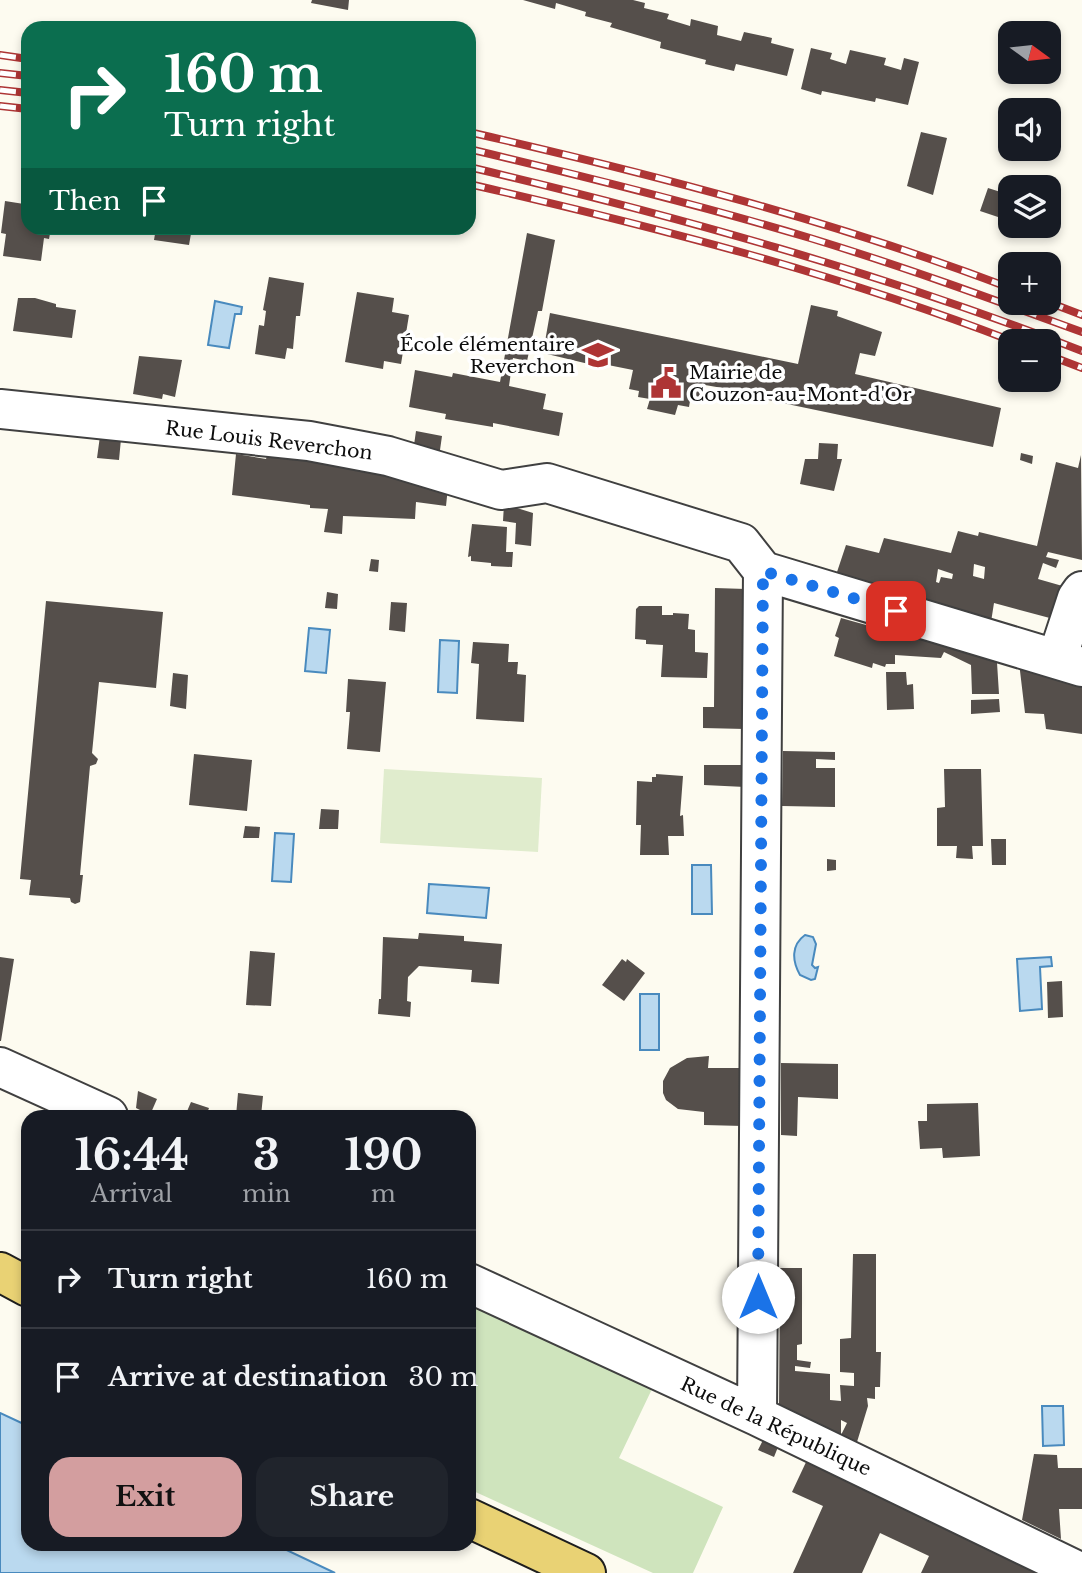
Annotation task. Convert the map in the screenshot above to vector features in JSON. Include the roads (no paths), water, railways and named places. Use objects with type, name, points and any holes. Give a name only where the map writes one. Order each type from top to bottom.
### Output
[{"type":"main road","points":[[0,1272],[21,1283]]},
{"type":"main road","points":[[476,1521],[586,1573]]},
{"type":"street","name":"Rue Louis Reverchon","points":[[0,409],[309,441],[388,456],[500,490],[547,483],[741,543],[763,571]]},
{"type":"street","points":[[757,1416],[763,571],[1069,663],[1077,598],[1082,592]]},
{"type":"street","points":[[0,1067],[95,1110]]},
{"type":"street","name":"Rue de la République","points":[[476,1286],[757,1416],[1082,1573]]},
{"type":"water","points":[[215,301],[242,307],[241,314],[235,314],[229,348],[208,345]]},
{"type":"water","points":[[309,628],[330,630],[326,673],[305,671]]},
{"type":"water","points":[[440,640],[459,641],[457,693],[438,692]]},
{"type":"water","points":[[275,833],[294,834],[291,882],[272,881]]},
{"type":"water","points":[[692,865],[711,865],[712,914],[692,914]]},
{"type":"water","points":[[429,884],[489,888],[486,918],[427,913]]},
{"type":"water","points":[[805,935],[813,937],[816,944],[812,965],[818,967],[815,979],[811,980],[800,975],[794,959],[795,948]]},
{"type":"water","points":[[1051,957],[1052,966],[1040,967],[1042,1009],[1020,1011],[1017,959]]},
{"type":"water","points":[[640,994],[659,994],[659,1050],[640,1050]]},
{"type":"water","points":[[1042,1406],[1063,1406],[1064,1445],[1043,1446]]},
{"type":"water","points":[[0,1413],[21,1423],[21,1551],[289,1551],[335,1573],[0,1573]]},
{"type":"railway","points":[[0,55],[21,58]]},
{"type":"railway","points":[[0,73],[21,75]]},
{"type":"railway","points":[[0,90],[21,92]]},
{"type":"railway","points":[[0,106],[21,108]]},
{"type":"railway","points":[[476,134],[606,165],[810,220],[998,284]]},
{"type":"railway","points":[[476,151],[640,191],[810,238],[913,271],[1082,332]]},
{"type":"railway","points":[[476,169],[702,226],[855,271],[1082,351]]},
{"type":"railway","points":[[476,186],[743,253],[879,294],[998,336]]},
{"type":"railway","points":[[1061,307],[1082,315]]},
{"type":"railway","points":[[1061,360],[1082,368]]},
{"type":"place","name":"École élémentaire Reverchon","points":[[598,355]]},
{"type":"place","name":"Mairie de Couzon-au-Mont-d'Or","points":[[666,383]]}]
